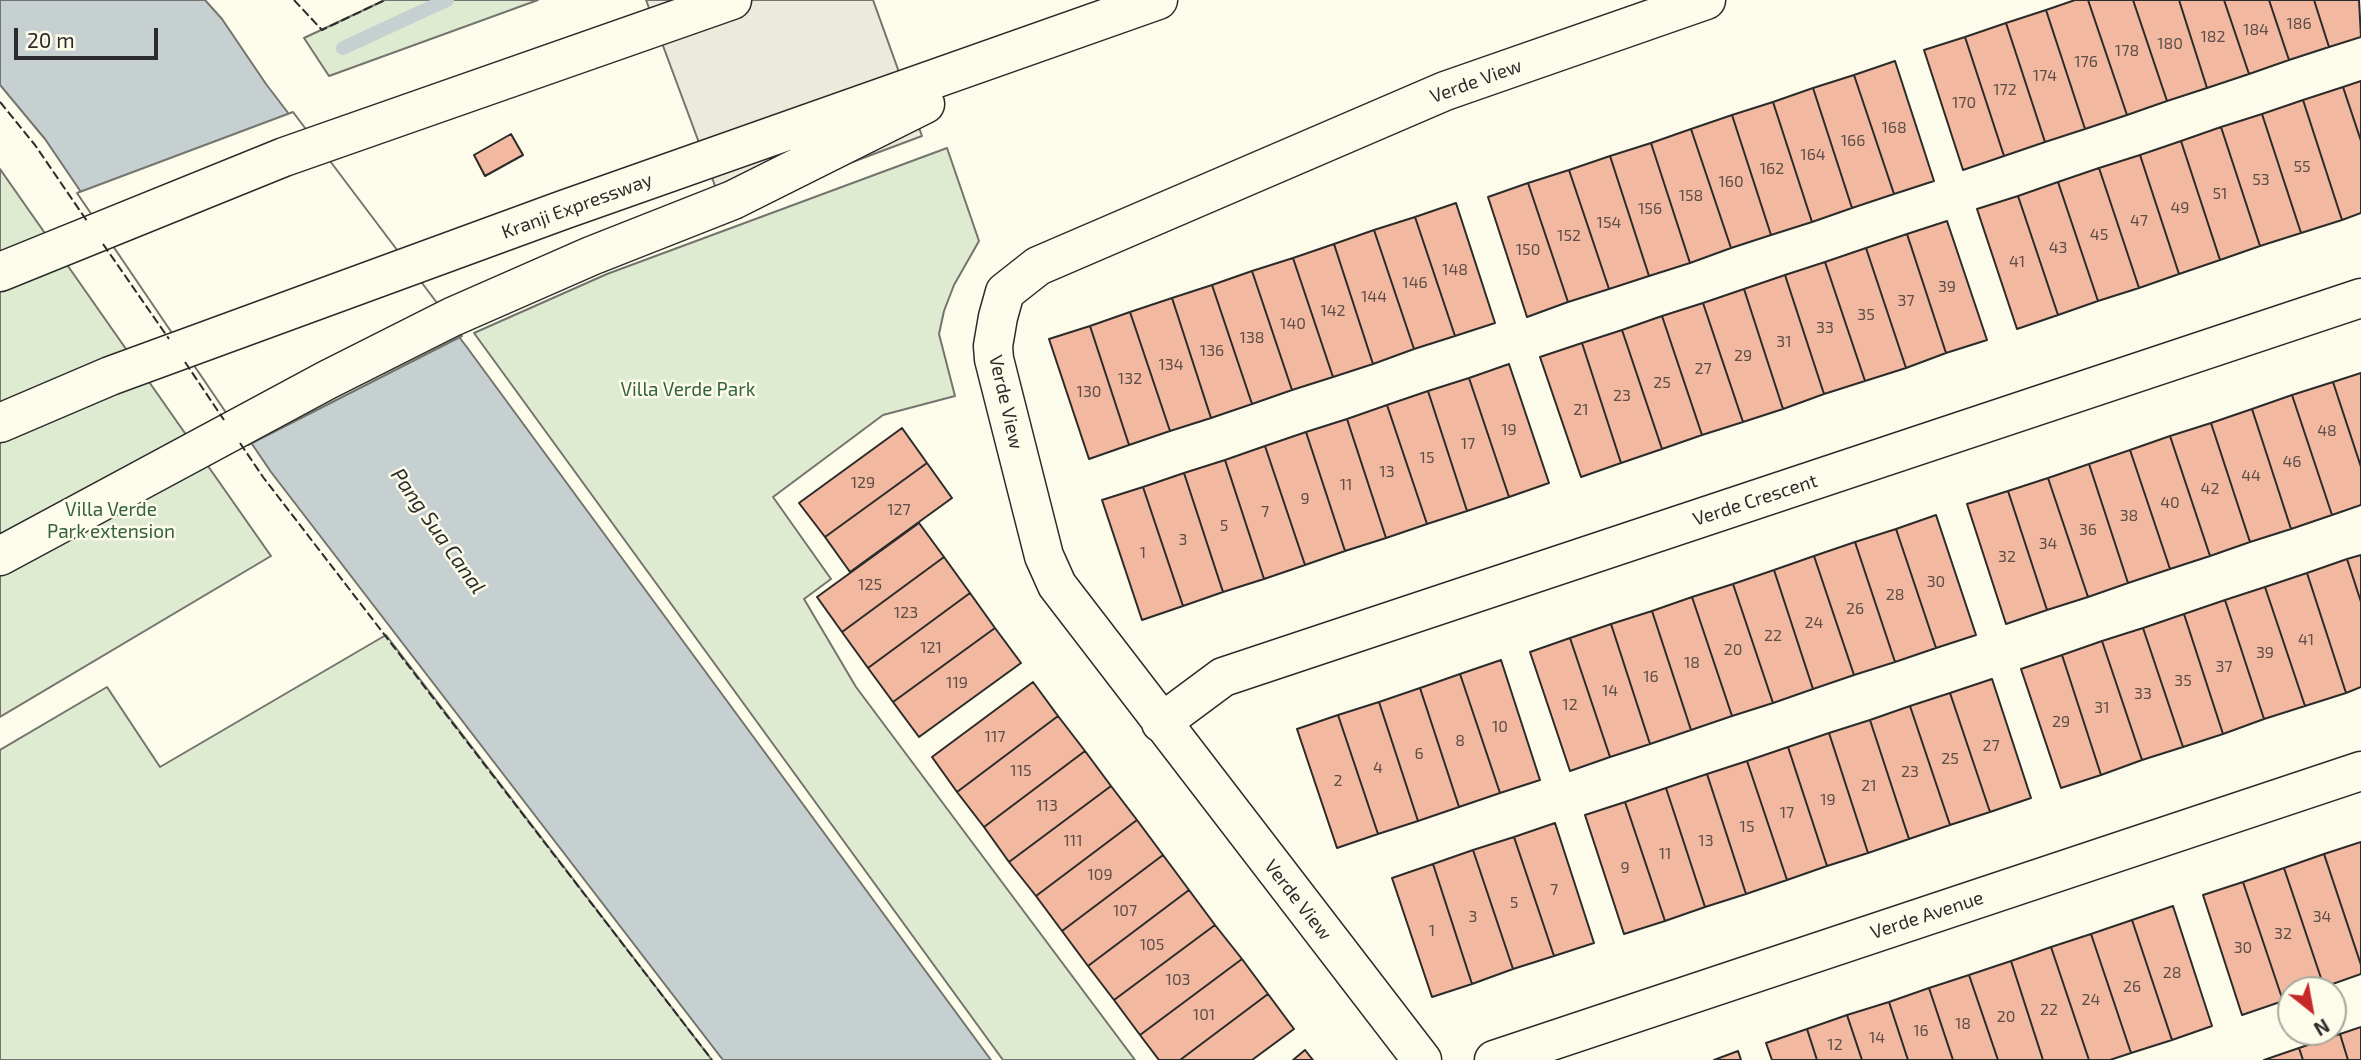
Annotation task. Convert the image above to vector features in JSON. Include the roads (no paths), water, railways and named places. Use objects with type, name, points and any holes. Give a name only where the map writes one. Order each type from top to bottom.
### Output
[{"type":"main road","points":[[0,272],[285,158],[732,0]]},
{"type":"main road","name":"Kranji Expressway","points":[[0,423],[110,376],[564,210],[1158,0]]},
{"type":"main road","name":"Verde View","points":[[1422,1060],[1057,584],[1044,556],[994,359],[994,336],[1005,292],[1038,266],[1445,91],[1706,0]]},
{"type":"main road","points":[[0,556],[327,380],[441,323],[591,256],[733,200],[1070,30]]},
{"type":"main road","name":"Verde Crescent","points":[[1161,723],[1223,677],[2361,298]]},
{"type":"main road","name":"Verde Avenue","points":[[1494,1060],[2361,771]]},
{"type":"water","name":"Pang Sua Canal","points":[[0,0],[205,0],[222,19],[266,84],[466,346],[991,1060],[723,1060],[271,472],[45,139],[0,85]]},
{"type":"waterway","points":[[343,48],[447,0]]},
{"type":"park label","name":"Villa Verde Park","points":[[688,390]]},
{"type":"park label","name":"Villa Verde Park extension","points":[[111,521]]}]
